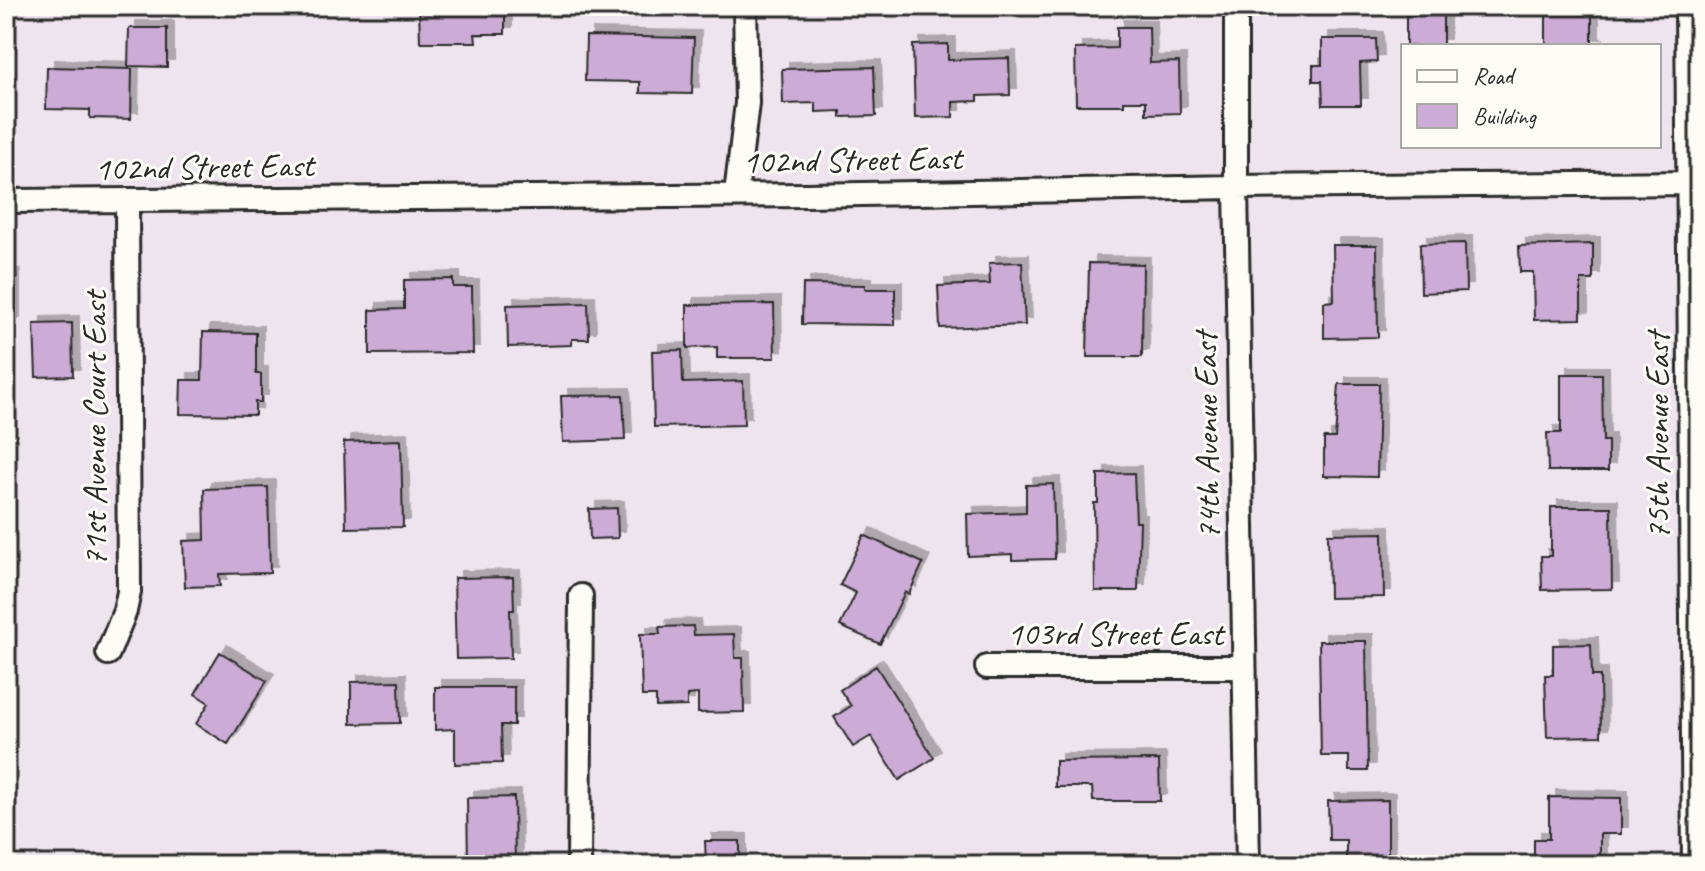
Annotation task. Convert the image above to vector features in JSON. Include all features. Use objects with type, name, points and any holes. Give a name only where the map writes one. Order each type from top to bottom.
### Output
[{"type":"street","points":[[736,194],[747,103],[745,6]]},
{"type":"street","name":"74th Avenue East","points":[[1236,6],[1236,187],[1248,865]]},
{"type":"street","name":"75th Avenue East","points":[[1687,6],[1694,184],[1694,865]]},
{"type":"street","name":"102nd Street East","points":[[6,201],[1694,184]]},
{"type":"street","name":"71st Avenue Court East","points":[[108,653],[125,611],[129,592],[127,200]]},
{"type":"street","points":[[579,865],[581,596]]},
{"type":"street","name":"103rd Street East","points":[[987,667],[1244,667]]},
{"type":"building","points":[[419,6],[505,6],[505,34],[475,34],[476,42],[420,42]]},
{"type":"building","points":[[1546,14],[1592,14],[1592,44],[1546,44]]},
{"type":"building","points":[[1406,15],[1443,15],[1443,44],[1406,44]]},
{"type":"building","points":[[1117,27],[1149,27],[1150,63],[1179,62],[1180,113],[1146,114],[1146,101],[1124,101],[1124,105],[1076,105],[1075,49],[1117,48]]},
{"type":"building","points":[[129,28],[167,28],[167,67],[128,66]]},
{"type":"building","points":[[586,36],[694,38],[692,94],[640,93],[640,82],[585,81]]},
{"type":"building","points":[[1322,39],[1376,39],[1377,62],[1360,63],[1361,105],[1323,105],[1322,81],[1313,81],[1313,65],[1322,65]]},
{"type":"building","points":[[948,44],[948,60],[1009,58],[1010,95],[978,96],[978,101],[953,102],[953,117],[915,118],[913,45]]},
{"type":"building","points":[[47,67],[132,69],[131,119],[90,118],[90,110],[46,109]]},
{"type":"building","points":[[874,67],[876,116],[841,117],[841,111],[816,112],[816,103],[783,104],[782,69]]},
{"type":"building","points":[[1465,243],[1466,291],[1421,293],[1420,244]]},
{"type":"building","points":[[1593,244],[1593,280],[1581,280],[1581,319],[1534,320],[1533,272],[1520,272],[1519,246]]},
{"type":"building","points":[[1333,245],[1377,245],[1378,337],[1324,338],[1324,302],[1334,301]]},
{"type":"building","points":[[1022,262],[1025,325],[940,328],[938,286],[990,284],[989,263]]},
{"type":"building","points":[[1089,263],[1143,264],[1142,357],[1087,357]]},
{"type":"building","points":[[6,276],[13,276],[13,325],[6,325]]},
{"type":"building","points":[[453,279],[453,287],[472,287],[473,353],[370,354],[370,310],[404,309],[404,280]]},
{"type":"building","points":[[803,284],[895,289],[895,325],[802,324]]},
{"type":"building","points":[[588,303],[589,339],[572,339],[572,345],[508,347],[507,305]]},
{"type":"building","points":[[774,304],[775,358],[717,358],[717,347],[687,348],[687,305]]},
{"type":"building","points":[[72,323],[73,376],[36,377],[34,324]]},
{"type":"building","points":[[203,332],[256,333],[256,374],[261,374],[261,402],[255,402],[255,415],[180,414],[181,380],[202,380]]},
{"type":"building","points":[[682,350],[683,383],[743,381],[744,425],[654,427],[652,351]]},
{"type":"building","points":[[1561,374],[1602,374],[1603,441],[1608,441],[1608,471],[1548,471],[1547,433],[1561,433]]},
{"type":"building","points":[[1339,384],[1379,384],[1377,477],[1324,476],[1324,438],[1335,438]]},
{"type":"building","points":[[623,395],[625,440],[563,442],[561,396]]},
{"type":"building","points":[[401,440],[403,527],[346,528],[344,442]]},
{"type":"building","points":[[1134,473],[1136,522],[1140,522],[1138,591],[1095,591],[1094,503],[1098,503],[1098,474]]},
{"type":"building","points":[[1053,484],[1055,559],[1012,560],[1012,554],[968,556],[967,514],[1026,512],[1026,485]]},
{"type":"building","points":[[268,487],[270,573],[219,574],[220,586],[185,587],[183,541],[205,540],[204,489]]},
{"type":"building","points":[[1551,507],[1611,507],[1612,589],[1542,590],[1541,556],[1551,556]]},
{"type":"building","points":[[617,508],[618,538],[590,539],[589,509]]},
{"type":"building","points":[[1383,533],[1384,597],[1329,598],[1328,534]]},
{"type":"building","points":[[864,535],[923,563],[880,644],[840,626],[856,593],[840,585]]},
{"type":"building","points":[[513,577],[511,658],[456,659],[454,578]]},
{"type":"building","points":[[693,626],[694,635],[734,634],[735,658],[743,658],[744,712],[698,713],[698,694],[687,695],[687,706],[656,707],[656,696],[642,696],[640,634],[660,634],[659,627]]},
{"type":"building","points":[[1319,641],[1366,641],[1368,771],[1349,771],[1349,756],[1321,756]]},
{"type":"building","points":[[1591,644],[1592,676],[1600,676],[1601,736],[1547,737],[1545,675],[1553,675],[1553,645]]},
{"type":"building","points":[[220,652],[267,681],[228,744],[196,724],[209,703],[195,694]]},
{"type":"building","points":[[876,666],[934,758],[899,780],[871,736],[853,747],[834,717],[851,706],[840,690]]},
{"type":"building","points":[[399,681],[400,723],[351,724],[351,682]]},
{"type":"building","points":[[435,687],[514,687],[514,725],[501,725],[502,763],[455,764],[455,729],[435,730]]},
{"type":"building","points":[[1159,760],[1160,801],[1093,801],[1092,787],[1055,787],[1055,761]]},
{"type":"building","points":[[514,797],[515,865],[468,865],[467,798]]},
{"type":"building","points":[[1549,797],[1621,798],[1621,834],[1600,834],[1600,865],[1534,865],[1534,839],[1549,839]]},
{"type":"building","points":[[1388,800],[1388,865],[1346,865],[1346,840],[1329,840],[1328,801]]},
{"type":"building","points":[[705,841],[740,841],[740,865],[706,865]]}]
